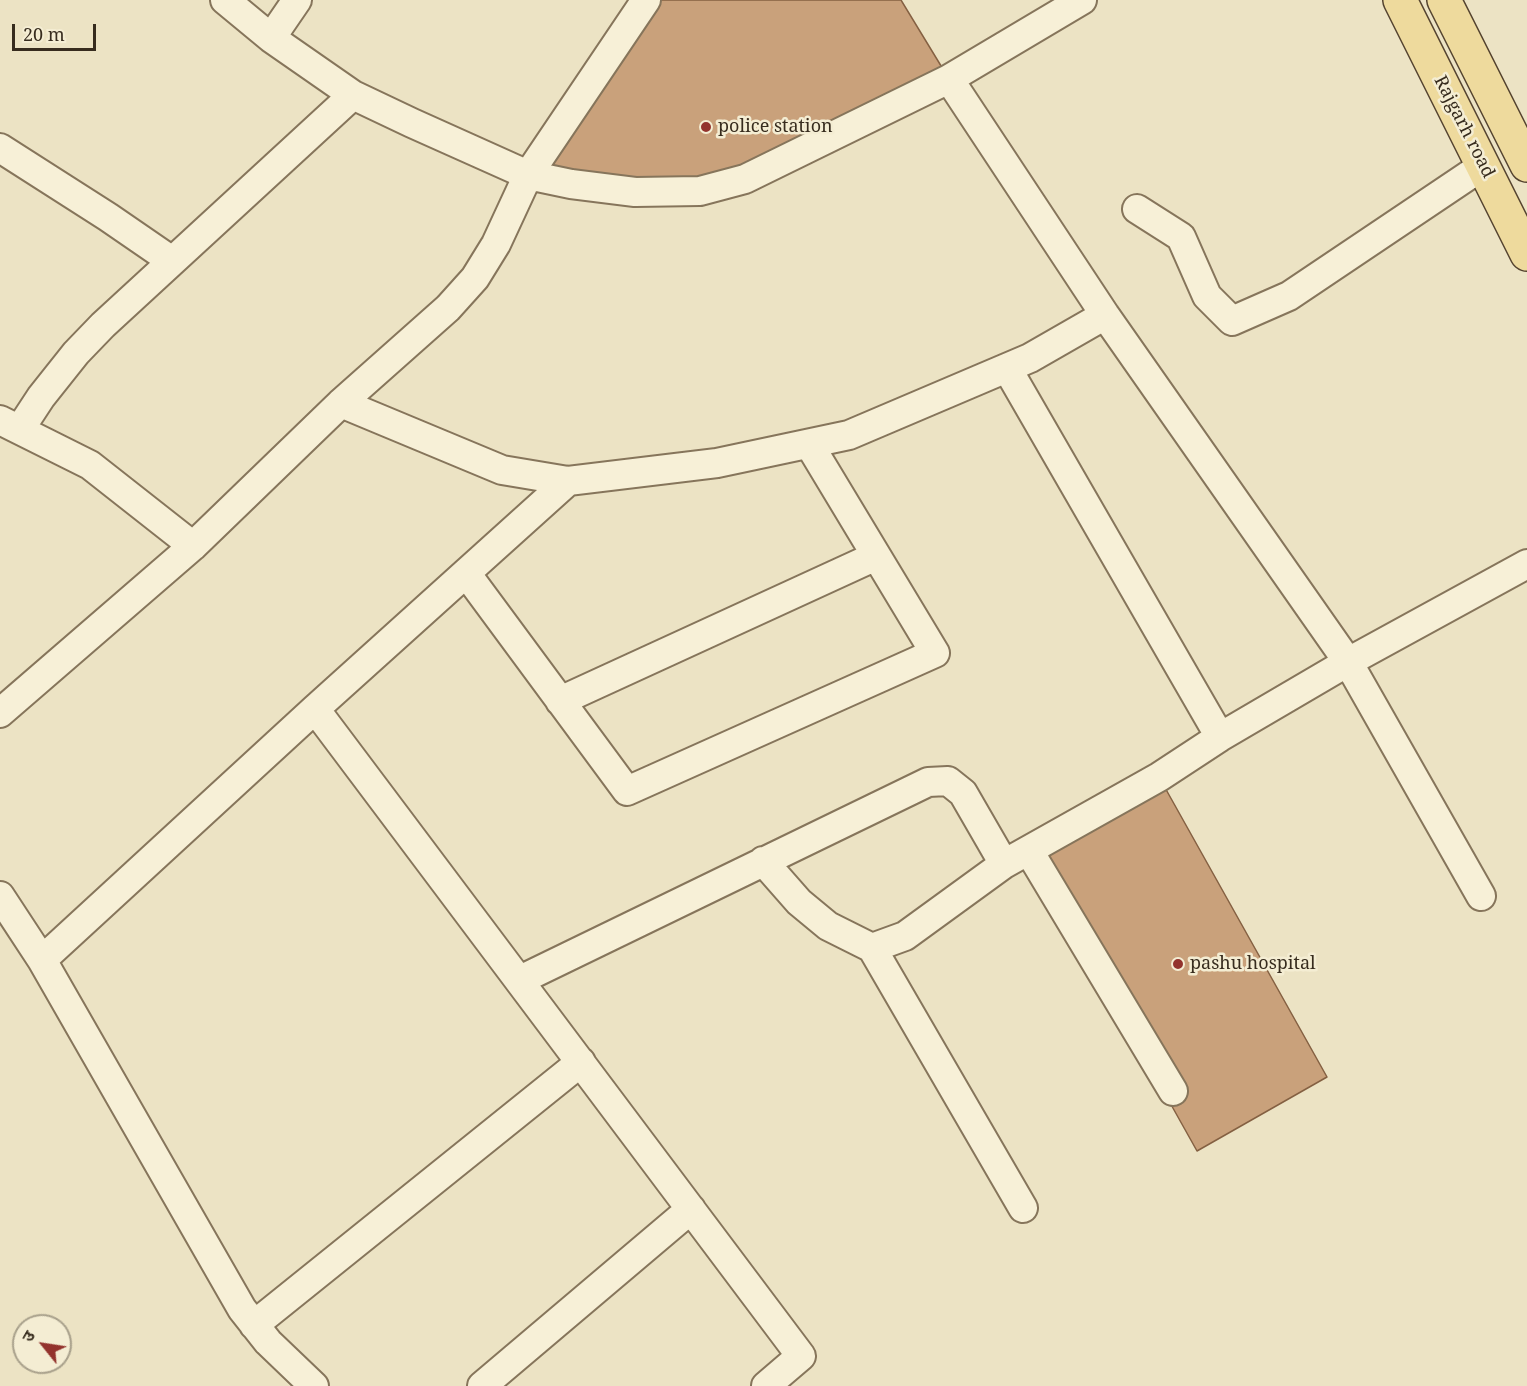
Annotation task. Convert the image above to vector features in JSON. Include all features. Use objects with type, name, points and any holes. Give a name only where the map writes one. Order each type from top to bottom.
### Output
[{"type":"main road","name":"Rajgarh road","points":[[1400,0],[1527,254]]},
{"type":"main road","points":[[1444,0],[1527,165]]},
{"type":"street","points":[[225,0],[271,38],[353,95],[528,175],[571,184],[635,192],[700,191],[745,179],[950,79],[1082,0]]},
{"type":"street","points":[[271,38],[297,0]]},
{"type":"street","points":[[0,713],[193,546],[341,403],[448,308],[475,278],[496,244],[528,175],[646,0]]},
{"type":"street","points":[[950,79],[1105,315],[1348,662],[1480,896]]},
{"type":"street","points":[[193,546],[90,465],[10,425],[41,396],[76,353],[172,261],[353,95]]},
{"type":"street","points":[[0,148],[172,261]]},
{"type":"street","points":[[1137,210],[1181,237],[1207,296],[1232,321],[1289,296],[1484,165]]},
{"type":"street","points":[[341,403],[502,470],[568,481],[717,463],[849,435],[1030,358],[1105,315]]},
{"type":"street","points":[[1007,368],[1220,737]]},
{"type":"street","points":[[466,573],[627,791],[935,653],[809,444]]},
{"type":"street","points":[[42,960],[315,708],[568,481]]},
{"type":"street","points":[[560,701],[876,556]]},
{"type":"street","points":[[872,948],[905,936],[1017,857],[1159,777],[1220,737],[1348,662],[1527,564]]},
{"type":"street","points":[[315,708],[801,1356],[766,1386]]},
{"type":"street","points":[[520,980],[928,782],[948,782],[963,793],[1017,857],[1173,1091]]},
{"type":"street","points":[[763,861],[799,902],[828,926],[872,948],[1023,1208]]},
{"type":"street","points":[[0,896],[42,960],[242,1309],[268,1342],[314,1386]]},
{"type":"street","points":[[254,1325],[580,1062]]},
{"type":"street","points":[[482,1386],[691,1209]]},
{"type":"building","name":"police station","points":[[646,0],[901,0],[949,79],[700,191],[528,175]]},
{"type":"building","name":"pashu hospital","points":[[1159,777],[1327,1077],[1197,1151],[1029,851]]},
{"type":"place","name":"police station","points":[[706,127]]},
{"type":"place","name":"pashu hospital","points":[[1178,964]]}]
